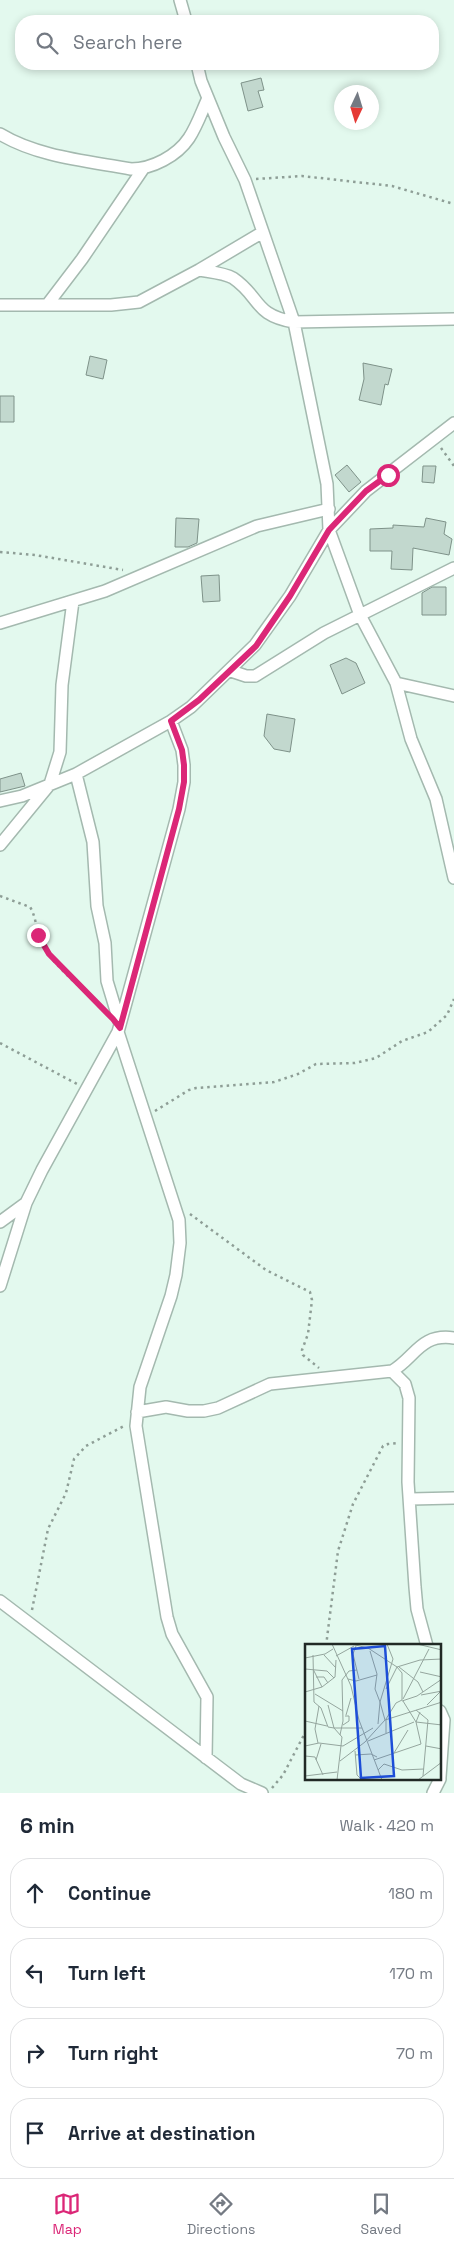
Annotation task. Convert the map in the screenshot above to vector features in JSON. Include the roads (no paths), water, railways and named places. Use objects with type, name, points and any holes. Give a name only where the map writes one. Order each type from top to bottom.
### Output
[{"type":"street","points":[[180,0],[184,15]]},
{"type":"street","points":[[199,70],[208,98],[245,180],[294,322],[327,484],[329,530],[360,615],[396,683],[411,739],[436,799],[454,878]]},
{"type":"street","points":[[0,134],[13,142],[43,151],[132,169],[143,169],[155,165],[182,146],[189,138],[208,98]]},
{"type":"street","points":[[47,305],[82,260],[143,169]]},
{"type":"street","points":[[0,305],[132,304],[200,270],[263,232]]},
{"type":"street","points":[[200,270],[230,277],[271,317],[294,322],[454,319]]},
{"type":"street","points":[[0,801],[22,796],[76,774],[171,721],[199,700],[256,646],[290,596],[329,530],[366,491],[454,423]]},
{"type":"street","points":[[0,623],[105,591],[257,526],[329,509]]},
{"type":"street","points":[[231,671],[246,676],[255,676],[324,633],[454,568]]},
{"type":"street","points":[[0,845],[50,784],[60,752],[62,685],[73,600]]},
{"type":"street","points":[[396,683],[454,696]]},
{"type":"street","points":[[0,1286],[26,1203],[119,1029],[179,809],[184,782],[182,750],[171,721]]},
{"type":"street","points":[[76,774],[94,842],[97,906],[106,950],[107,981],[145,1118],[175,1203],[179,1220],[180,1243],[176,1275],[171,1296],[140,1387],[136,1416],[147,1502],[164,1586],[167,1617],[172,1634],[207,1697],[206,1758]]},
{"type":"street","points":[[0,1222],[26,1203]]},
{"type":"street","points":[[136,1416],[166,1408],[188,1411],[218,1408],[270,1384],[392,1371],[402,1365],[415,1349],[428,1342],[439,1338],[454,1338]]},
{"type":"street","points":[[392,1371],[401,1378],[408,1392],[408,1482],[411,1499],[416,1594],[427,1644]]},
{"type":"street","points":[[411,1499],[454,1498]]},
{"type":"street","points":[[0,1601],[206,1758],[240,1789],[262,1793]]},
{"type":"street","points":[[442,1716],[444,1720],[442,1749]]},
{"type":"street","points":[[433,1793],[439,1780]]}]
